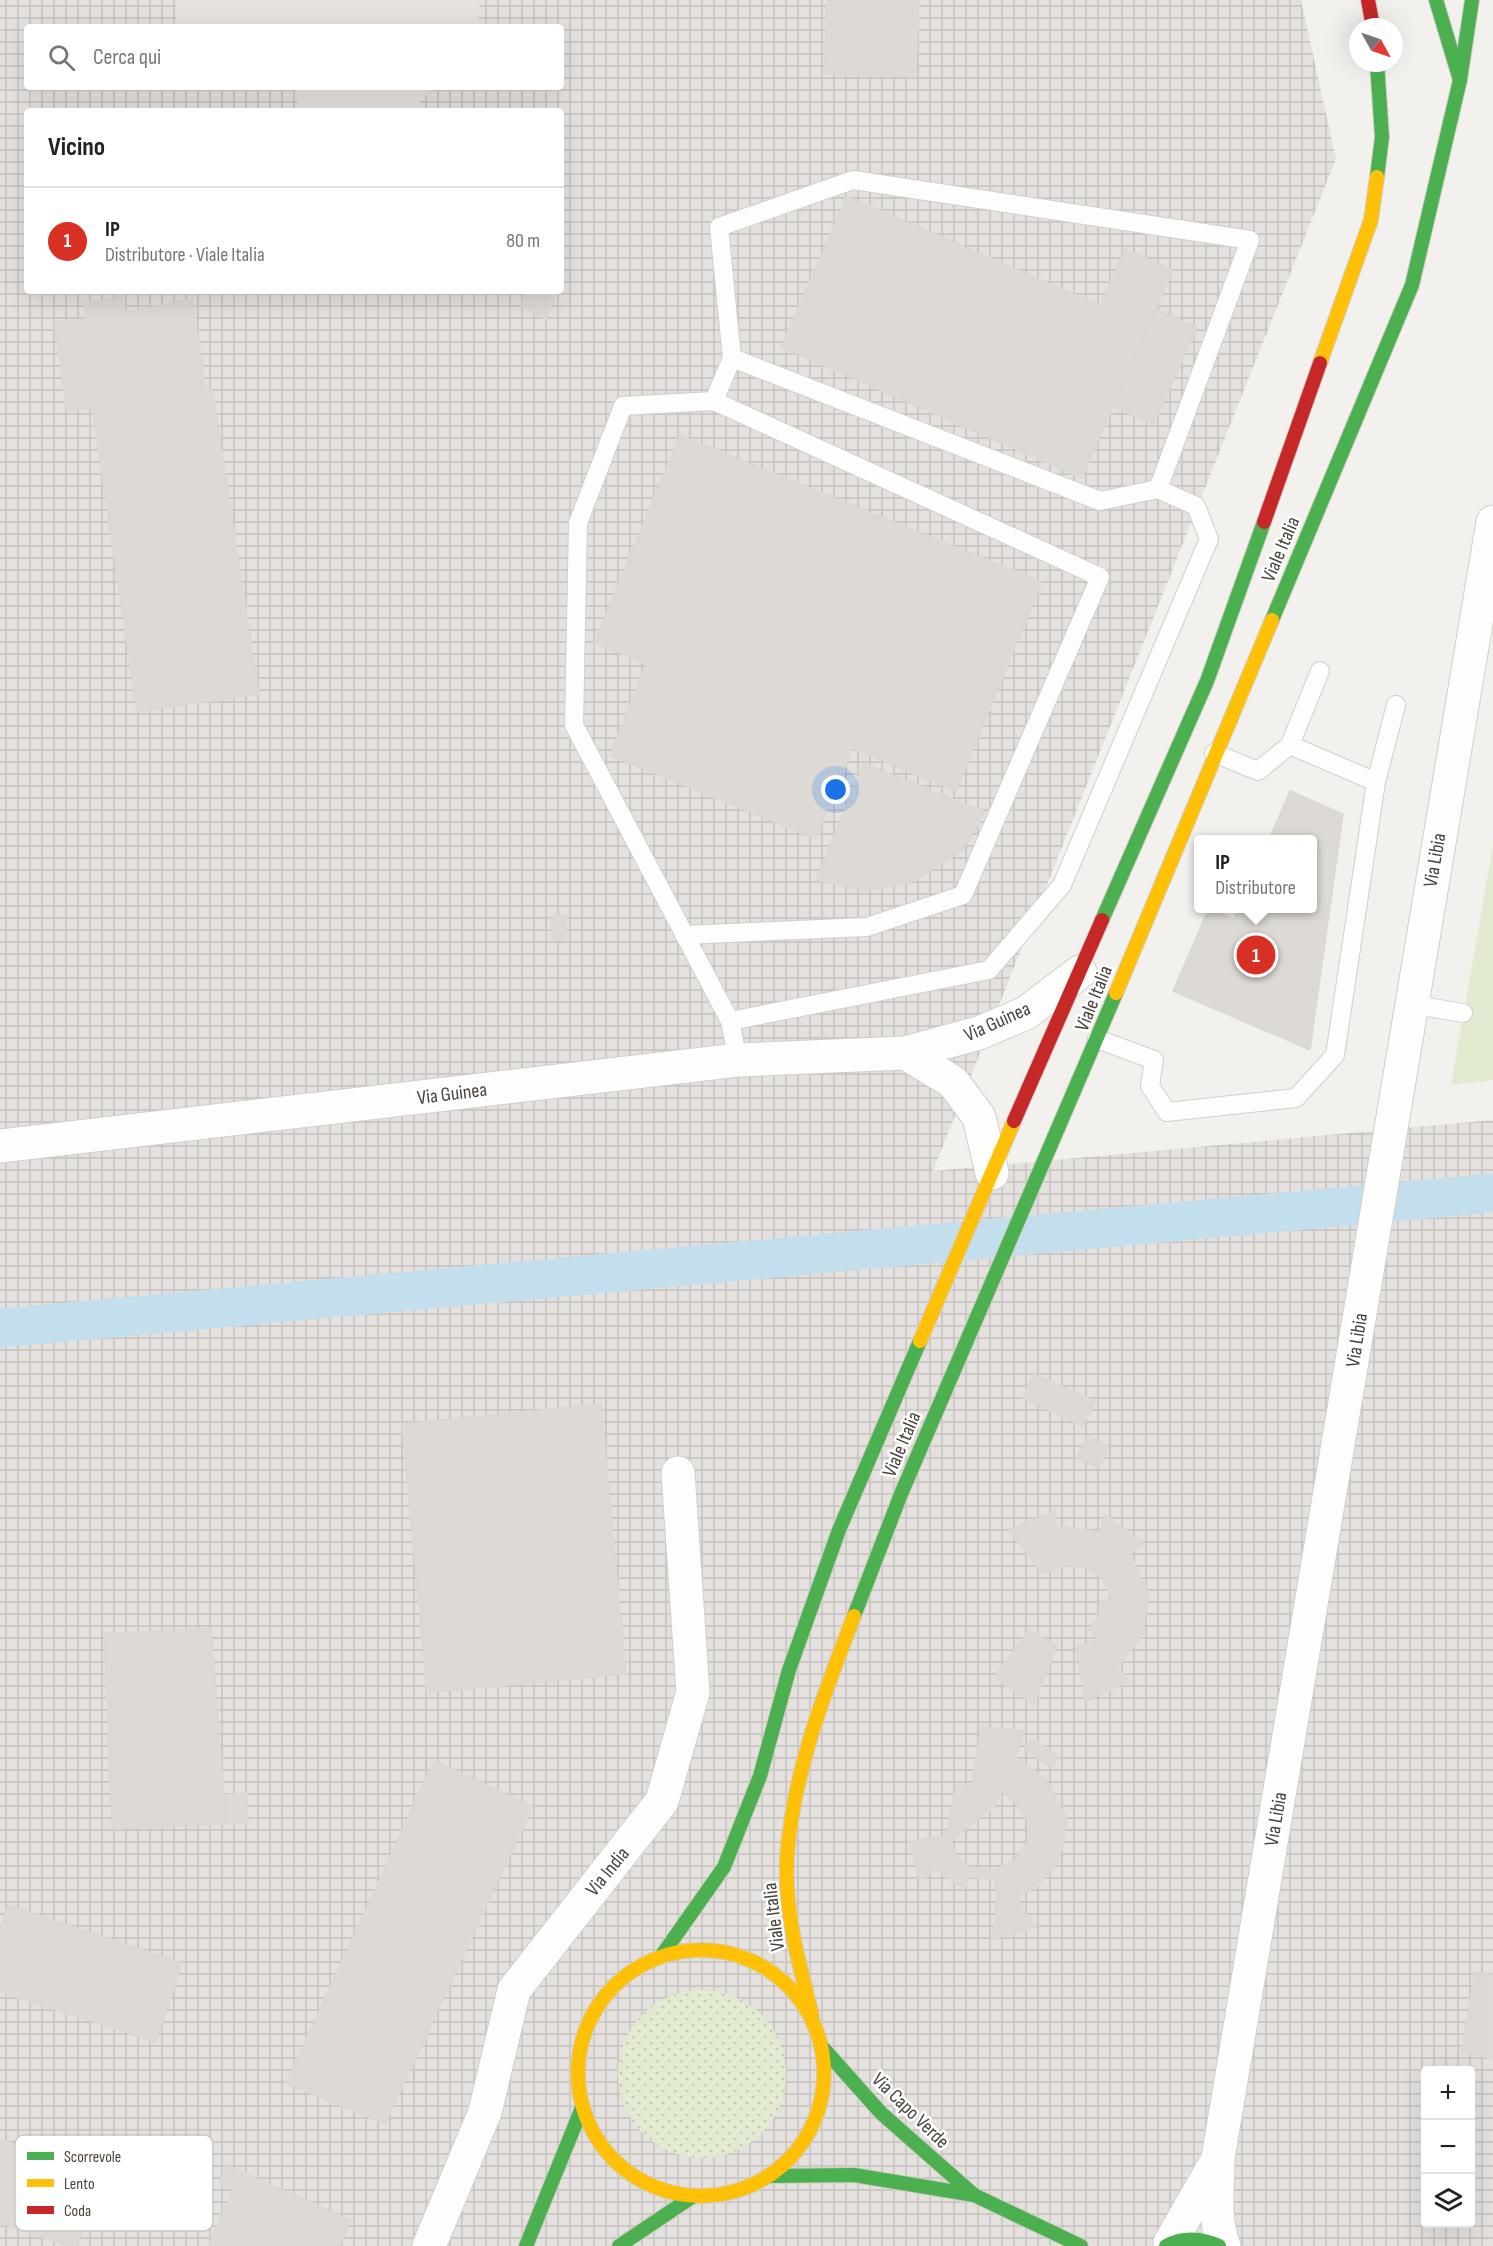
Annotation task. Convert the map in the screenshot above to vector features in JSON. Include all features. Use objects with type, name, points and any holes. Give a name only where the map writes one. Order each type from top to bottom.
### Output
[{"type":"main road","points":[[1368,0],[1371,18]]},
{"type":"main road","name":"Viale Italia","points":[[812,2015],[794,1946],[788,1898],[787,1858],[796,1793],[816,1714],[901,1494],[1097,1039],[1412,285],[1460,80],[1436,0]]},
{"type":"main road","points":[[1460,80],[1472,0]]},
{"type":"main road","points":[[1460,80],[1482,40]]},
{"type":"main road","name":"Viale Italia","points":[[662,1955],[724,1867],[760,1776],[789,1670],[839,1530],[988,1181],[1207,681],[1371,220],[1382,137],[1378,72]]},
{"type":"main road","points":[[706,1949],[742,1955],[783,1979],[812,2015],[824,2049],[822,2105],[801,2147],[771,2176],[735,2193],[692,2197],[645,2185],[604,2152],[582,2109],[577,2065],[588,2021],[618,1981],[662,1955],[706,1949]]},
{"type":"main road","name":"Via Capo Verde","points":[[824,2049],[881,2113],[974,2195]]},
{"type":"main road","points":[[526,2246],[582,2109]]},
{"type":"main road","name":"Via Capo Verde","points":[[771,2176],[854,2175],[974,2195],[1079,2244],[1096,2245]]},
{"type":"main road","points":[[619,2246],[692,2197]]},
{"type":"main road","points":[[1168,2245],[1187,2239],[1205,2240],[1219,2246]]},
{"type":"street","name":"Via Libia","points":[[1224,2246],[1220,2235],[1218,2212],[1218,2158],[1358,1327],[1394,1089],[1493,522]]},
{"type":"street","name":"Via Guinea","points":[[0,1146],[738,1060],[905,1053],[979,1033],[1026,1012],[1080,972]]},
{"type":"street","points":[[905,1053],[953,1082],[979,1117],[988,1181]]},
{"type":"street","name":"Via India","points":[[429,2246],[485,2112],[514,1990],[662,1801],[693,1692],[678,1473]]},
{"type":"street","name":"Via Libia","points":[[1168,2245],[1218,2158]]},
{"type":"lane","points":[[714,401],[732,358],[719,227],[853,180],[1250,240],[1158,489]]},
{"type":"lane","points":[[730,1021],[989,970],[1062,885],[1209,539],[1196,506],[1158,489],[1100,501],[732,358]]},
{"type":"lane","points":[[684,935],[867,927],[963,895],[1100,577],[714,401],[623,406],[578,523],[574,725],[684,935],[730,1021],[738,1060]]},
{"type":"lane","points":[[1215,753],[1258,771],[1290,745],[1320,671]]},
{"type":"lane","points":[[1097,1039],[1154,1060],[1150,1086],[1167,1112],[1296,1098],[1335,1055],[1376,782],[1396,705]]},
{"type":"lane","points":[[1290,745],[1376,782]]},
{"type":"lane","points":[[1409,1004],[1463,1013]]},
{"type":"shaded area","points":[[0,0],[1301,0],[1336,159],[933,1171],[1493,1120],[1493,2246],[0,2246]]},
{"type":"shaded area","points":[[176,0],[480,0],[478,24],[176,24]]},
{"type":"shaded area","points":[[296,90],[431,90],[414,108],[298,108]]},
{"type":"green space","points":[[1493,845],[1493,1080],[1451,1085]]},
{"type":"green space","points":[[702,1990],[718,1991],[734,1996],[762,2014],[780,2042],[785,2058],[785,2090],[780,2106],[762,2134],[734,2152],[718,2157],[702,2158],[686,2157],[670,2152],[642,2134],[624,2106],[619,2090],[618,2074],[619,2058],[624,2042],[642,2014],[670,1996],[686,1991]]},
{"type":"building","points":[[827,0],[919,0],[916,77],[824,74]]},
{"type":"building","points":[[847,196],[1148,326],[1082,478],[781,347]]},
{"type":"building","points":[[1125,249],[1173,270],[1148,326],[1100,306]]},
{"type":"building","points":[[527,294],[556,294],[546,319],[521,307]]},
{"type":"building","points":[[122,297],[125,312],[192,299],[206,389],[212,388],[259,694],[137,712],[92,407],[67,412],[54,322],[86,319],[83,303]]},
{"type":"building","points":[[1156,309],[1197,327],[1154,424],[1113,406]]},
{"type":"building","points":[[680,435],[1042,582],[956,791],[852,748],[816,839],[610,755],[646,664],[594,643]]},
{"type":"building","points":[[864,763],[985,812],[962,851],[913,881],[866,891],[816,880]]},
{"type":"building","points":[[1290,791],[1343,814],[1310,1050],[1173,991],[1207,913],[1220,913],[1234,919],[1237,913],[1317,913],[1317,835],[1271,835]]},
{"type":"building","points":[[551,915],[566,915],[566,939],[552,940]]},
{"type":"building","points":[[1034,1374],[1095,1401],[1083,1426],[1022,1398]]},
{"type":"building","points":[[601,1404],[626,1674],[427,1693],[402,1424]]},
{"type":"building","points":[[1087,1436],[1109,1446],[1099,1468],[1077,1458]]},
{"type":"building","points":[[1055,1510],[1056,1526],[1099,1532],[1105,1515],[1143,1543],[1130,1555],[1148,1593],[1143,1635],[1117,1667],[1130,1681],[1086,1701],[1076,1648],[1097,1639],[1089,1629],[1099,1616],[1100,1601],[1112,1599],[1103,1580],[1084,1566],[1064,1566],[1043,1574],[1009,1530]]},
{"type":"building","points":[[211,1628],[226,1824],[112,1829],[104,1634]]},
{"type":"building","points":[[1029,1630],[1057,1645],[1034,1705],[994,1677]]},
{"type":"building","points":[[981,1727],[1025,1731],[1015,1757],[1047,1780],[1066,1817],[1059,1862],[1035,1888],[1017,1896],[1027,1917],[1030,1916],[1036,1927],[991,1940],[995,1921],[996,1880],[969,1877],[964,1889],[935,1869],[920,1882],[909,1842],[946,1835],[956,1785],[972,1786]],"holes":[[[1001,1792],[1018,1804],[1029,1823],[1027,1843],[1014,1860],[995,1870],[970,1867],[956,1855],[950,1843],[980,1816],[994,1808]]]},
{"type":"building","points":[[1032,1738],[1059,1757],[1052,1768],[1024,1749]]},
{"type":"building","points":[[434,1761],[533,1806],[385,2124],[286,2083]]},
{"type":"building","points":[[247,1793],[248,1823],[226,1824],[224,1795]]},
{"type":"building","points":[[8,1905],[182,1963],[156,2042],[0,1992],[0,1930]]},
{"type":"building","points":[[1475,1972],[1493,1975],[1493,2059],[1461,2053]]},
{"type":"building","points":[[0,2139],[15,2144],[15,2228],[0,2223]]},
{"type":"building","points":[[227,2165],[351,2220],[340,2246],[208,2246],[233,2190],[219,2184]]},
{"type":"building","points":[[24,2231],[82,2231],[77,2246],[68,2246]]},
{"type":"waterway","points":[[0,1328],[1493,1193]]},
{"type":"traffic: fast","points":[[1272,620],[1412,285],[1460,80],[1436,0]]},
{"type":"traffic: fast","points":[[1460,80],[1472,0]]},
{"type":"traffic: fast","points":[[1377,177],[1382,137],[1378,72]]},
{"type":"traffic: fast","points":[[1102,920],[1207,681],[1264,522]]},
{"type":"traffic: fast","points":[[854,1616],[901,1494],[1116,993]]},
{"type":"traffic: fast","points":[[662,1955],[724,1867],[760,1776],[789,1670],[839,1530],[920,1341]]},
{"type":"traffic: fast","points":[[824,2049],[881,2113],[974,2195]]},
{"type":"traffic: fast","points":[[526,2246],[582,2108]]},
{"type":"traffic: fast","points":[[771,2176],[854,2175],[974,2195],[1081,2246]]},
{"type":"traffic: fast","points":[[619,2246],[692,2197]]},
{"type":"traffic: fast","points":[[1166,2246],[1186,2239],[1206,2241],[1219,2246]]},
{"type":"traffic: slow","points":[[1320,363],[1371,220],[1377,177]]},
{"type":"traffic: slow","points":[[1116,993],[1272,620]]},
{"type":"traffic: slow","points":[[920,1341],[1014,1121]]},
{"type":"traffic: slow","points":[[812,2015],[790,1917],[787,1877],[790,1826],[803,1764],[821,1704],[854,1616]]},
{"type":"traffic: slow","points":[[689,1950],[713,1950],[737,1955],[759,1964],[788,1986],[810,2015],[815,2026],[822,2049],[824,2073],[822,2097],[815,2120],[810,2131],[788,2160],[759,2182],[737,2191],[713,2196],[689,2196],[665,2191],[643,2182],[623,2168],[606,2151],[592,2131],[583,2109],[578,2085],[578,2061],[583,2037],[592,2015],[606,1995],[623,1978],[643,1964],[665,1955],[689,1950]]},
{"type":"traffic: jam","points":[[1368,0],[1371,18]]},
{"type":"traffic: jam","points":[[1264,522],[1320,363]]},
{"type":"traffic: jam","points":[[1014,1121],[1102,920]]},
{"type":"place","name":"IP","points":[[1256,955]]}]
